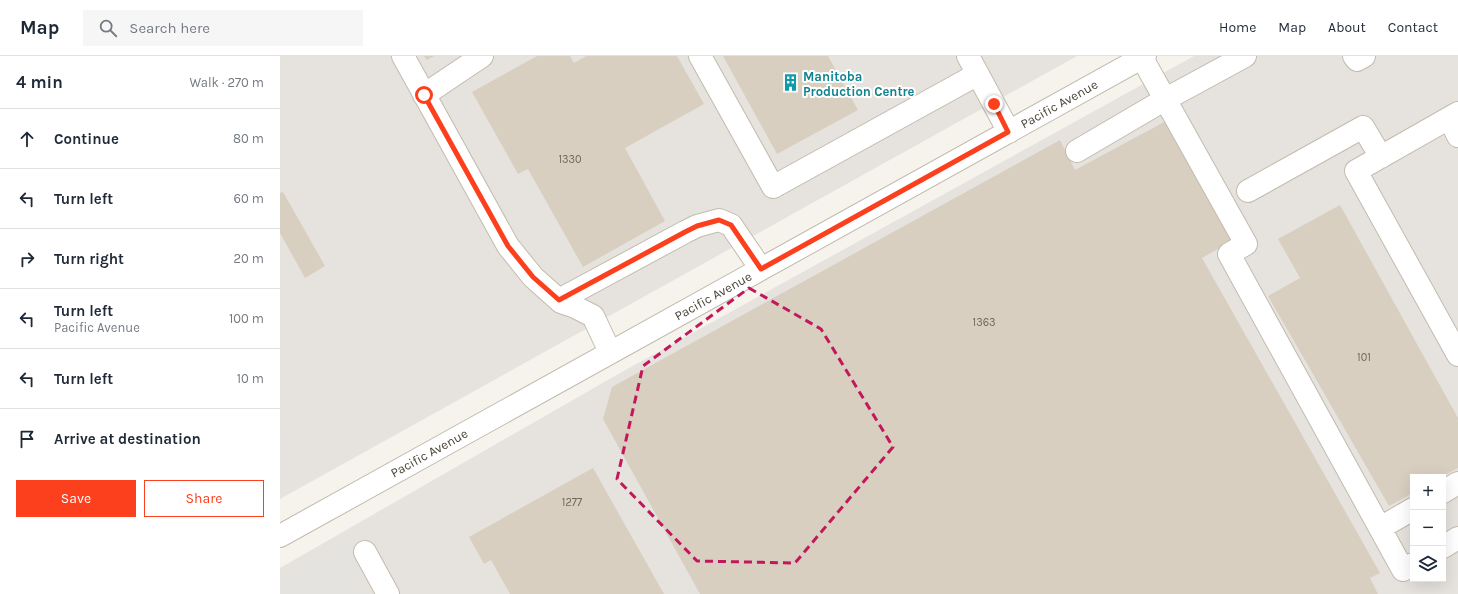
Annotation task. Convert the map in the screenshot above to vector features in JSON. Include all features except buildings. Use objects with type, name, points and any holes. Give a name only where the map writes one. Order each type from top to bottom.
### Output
[{"type":"street","points":[[403,56],[508,246],[533,277],[559,300],[593,316],[610,352]]},
{"type":"street","points":[[424,95],[482,56]]},
{"type":"street","points":[[700,56],[773,186],[973,65],[1008,132]]},
{"type":"street","points":[[1077,151],[1164,100],[1245,56]]},
{"type":"street","points":[[1354,56],[1357,60],[1364,56]]},
{"type":"street","points":[[1133,59],[1164,100],[1246,244],[1229,254],[1402,570],[1410,566]]},
{"type":"street","name":"Pacific Avenue","points":[[280,536],[1008,132],[1133,59]]},
{"type":"street","points":[[1455,122],[1381,156],[1356,170],[1458,355]]},
{"type":"street","points":[[1248,191],[1363,127],[1381,156]]},
{"type":"street","points":[[559,300],[685,232],[697,226],[719,220],[731,225],[761,269]]},
{"type":"street","points":[[1446,490],[1458,483]]},
{"type":"street","points":[[1380,528],[1411,510]]},
{"type":"street","points":[[1446,544],[1458,538]]},
{"type":"street","points":[[365,552],[388,594]]},
{"type":"highlighted area","points":[[749,288],[821,329],[893,447],[795,563],[697,561],[617,479],[643,366]]},
{"type":"shaded area","points":[[280,56],[1077,56],[280,499]]},
{"type":"shaded area","points":[[1194,56],[1458,56],[1458,594],[280,594],[280,568],[620,373]]},
{"type":"shaded area","points":[[280,424],[297,453],[281,462],[289,477],[280,482]]},
{"type":"shaded area","points":[[362,532],[381,564],[358,575],[369,594],[280,594],[280,578]]},
{"type":"place","name":"Manitoba Production Centre","points":[[790,83]]},
{"type":"route","points":[[424,95],[508,246],[533,277],[559,300],[685,232],[697,226],[719,220],[731,225],[761,269],[1008,132],[994,104]]}]
